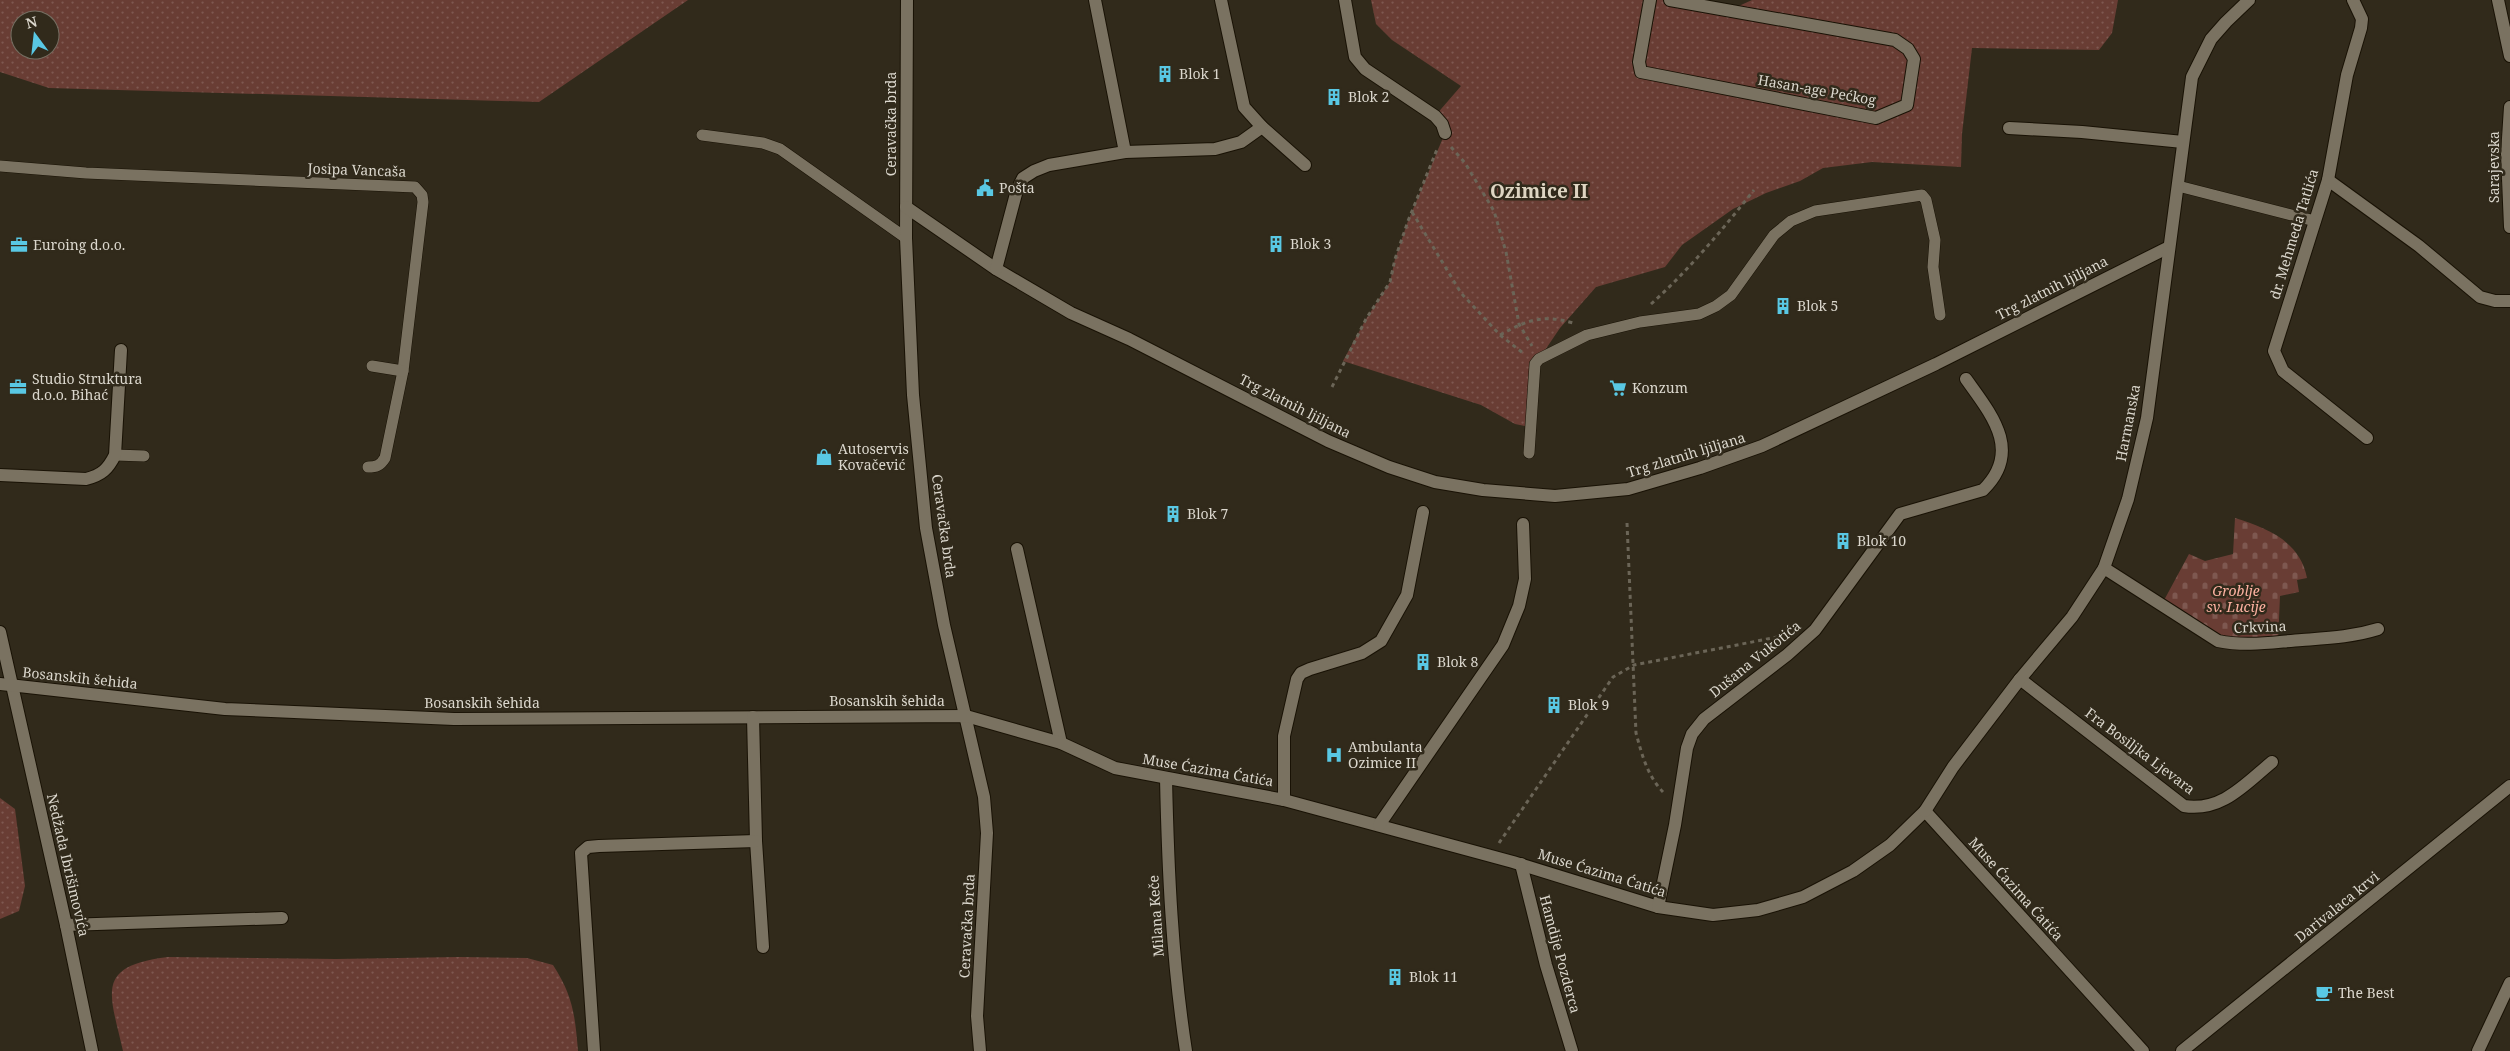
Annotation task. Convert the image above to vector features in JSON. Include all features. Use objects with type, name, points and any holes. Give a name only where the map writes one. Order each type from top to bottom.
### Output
[{"type":"street","name":"Ceravačka brda","points":[[907,0],[906,238],[913,394],[926,528],[944,625],[984,797],[987,834],[977,1016],[980,1051]]},
{"type":"street","points":[[1095,0],[1125,152]]},
{"type":"street","points":[[1221,0],[1244,107],[1262,127],[1306,166]]},
{"type":"street","points":[[1345,0],[1355,57],[1365,69],[1435,116],[1442,124],[1445,133]]},
{"type":"street","name":"Hasan-age Pećkog","points":[[1650,0],[1639,62],[1641,72],[1876,118],[1907,105],[1914,59],[1908,49],[1896,40],[1670,0]]},
{"type":"street","name":"Harmanska","points":[[1925,811],[1953,766],[2020,679],[2072,617],[2104,568],[2128,499],[2147,418],[2192,77],[2211,39],[2249,0]]},
{"type":"street","name":"dr. Mehmeda Tatlića","points":[[2353,0],[2362,18],[2361,28],[2347,75],[2328,180],[2275,344],[2275,357],[2282,371],[2367,438]]},
{"type":"street","points":[[2498,0],[2510,56]]},
{"type":"street","name":"Sarajevska","points":[[2510,106],[2507,154],[2510,227]]},
{"type":"street","points":[[996,269],[1023,178],[1050,165],[1125,152],[1215,149],[1241,142],[1262,127]]},
{"type":"street","points":[[2009,128],[2082,132],[2183,142]]},
{"type":"street","points":[[2328,180],[2419,246],[2480,297],[2495,301],[2510,301]]},
{"type":"street","name":"Trg zlatnih ljiljana","points":[[906,207],[996,269],[1071,313],[1129,339],[1328,442],[1389,467],[1445,483],[1483,490],[1555,496],[1628,489],[1700,468],[1762,446],[1936,364],[2169,247]]},
{"type":"street","points":[[0,475],[86,479],[98,476],[108,470],[115,455],[121,350]]},
{"type":"street","name":"Dušana Vukotića","points":[[1658,907],[1686,748],[1692,734],[1704,719],[1787,655],[1815,630],[1900,514],[1983,490],[1993,480],[2003,452],[2000,434],[1996,420],[1966,379]]},
{"type":"street","points":[[1284,800],[1284,736],[1297,679],[1301,673],[1362,652],[1381,641],[1407,595],[1422,512]]},
{"type":"street","points":[[1379,825],[1503,645],[1519,606],[1525,579],[1523,524]]},
{"type":"street","points":[[1017,549],[1061,744]]},
{"type":"street","name":"Crkvina","points":[[2104,568],[2134,589],[2162,604],[2218,641],[2236,645],[2258,645],[2339,639],[2378,629]]},
{"type":"street","name":"Nedžada Ibrišimovića","points":[[0,632],[6,685],[66,925],[92,1051]]},
{"type":"street","name":"Fra Bosiljka Ljevara","points":[[2020,679],[2184,806],[2204,807],[2226,800],[2272,762]]},
{"type":"street","name":"Bosanskih šehida","points":[[6,685],[225,709],[454,719],[966,716]]},
{"type":"street","name":"Muse Ćazima Ćatića","points":[[966,716],[1061,744],[1115,768],[1284,800],[1521,864],[1658,907],[1714,915],[1758,910],[1803,898],[1853,871],[1890,845],[1925,811],[2143,1051]]},
{"type":"street","points":[[753,717],[756,841],[763,947]]},
{"type":"street","name":"Milana Keče","points":[[1166,778],[1168,869],[1173,954],[1186,1051]]},
{"type":"street","name":"Darivalaca krvi","points":[[2182,1051],[2510,786]]},
{"type":"street","points":[[594,1051],[581,854],[588,847],[599,846],[756,841]]},
{"type":"street","name":"Hamdije Pozderca","points":[[1521,864],[1546,965],[1572,1051]]},
{"type":"street","points":[[66,925],[282,918]]},
{"type":"street","points":[[2478,1051],[2510,983]]},
{"type":"lane","points":[[702,135],[763,143],[780,149],[906,238]]},
{"type":"lane","name":"Josipa Vancaša","points":[[0,166],[86,173],[415,187],[422,195],[423,202],[403,371],[385,458],[382,464],[376,467],[368,467]]},
{"type":"lane","points":[[2178,186],[2315,221]]},
{"type":"lane","points":[[1528,453],[1537,362],[1587,335],[1640,322],[1699,314],[1716,306],[1731,296],[1774,235],[1791,221],[1815,211],[1916,194],[1922,195],[1926,200],[1935,240],[1933,266],[1940,315]]},
{"type":"lane","points":[[372,366],[403,371]]},
{"type":"lane","points":[[115,455],[144,456]]},
{"type":"path","points":[[1332,387],[1366,319],[1390,282],[1395,259],[1411,212],[1445,133]]},
{"type":"path","points":[[1445,133],[1449,146],[1465,163],[1494,211],[1506,252],[1519,324],[1537,362]]},
{"type":"path","points":[[1648,306],[1669,288],[1725,226],[1754,190]]},
{"type":"path","points":[[1411,212],[1461,294],[1500,335],[1537,362]]},
{"type":"path","points":[[1500,335],[1519,324],[1552,317],[1579,325]]},
{"type":"path","points":[[1628,523],[1636,733],[1644,761],[1656,784],[1677,807]]},
{"type":"path","points":[[1491,856],[1613,677],[1634,665],[1786,636]]},
{"type":"green space","points":[[0,0],[688,0],[539,102],[49,88],[0,72]]},
{"type":"green space","points":[[1371,0],[1698,0],[1730,10],[1752,0],[2118,0],[2112,33],[2099,50],[1972,48],[1962,134],[1961,167],[1872,162],[1823,168],[1800,181],[1766,193],[1733,209],[1682,245],[1665,267],[1596,287],[1560,328],[1539,359],[1530,427],[1515,424],[1481,405],[1343,361],[1366,319],[1390,282],[1395,259],[1408,221],[1445,133],[1435,116],[1461,86],[1392,40],[1376,24]]},
{"type":"green space","name":"Groblje sv. Lucije","points":[[2235,518],[2259,526],[2280,538],[2290,545],[2303,565],[2307,578],[2297,580],[2299,592],[2280,596],[2278,643],[2236,645],[2162,604],[2189,554],[2205,561],[2233,554]]},
{"type":"green space","points":[[0,798],[15,809],[25,886],[19,911],[0,919]]},
{"type":"green space","points":[[168,957],[336,959],[527,958],[553,965],[560,976],[572,1006],[578,1051],[123,1051],[112,998],[113,986],[118,975],[128,967],[144,961]]},
{"type":"place","name":"Blok 1","points":[[1165,74]]},
{"type":"place","name":"Blok 2","points":[[1334,97]]},
{"type":"place","name":"Pošta","points":[[985,188]]},
{"type":"place","name":"Blok 3","points":[[1276,244]]},
{"type":"place","name":"Euroing d.o.o.","points":[[19,245]]},
{"type":"place","name":"Blok 5","points":[[1783,306]]},
{"type":"place","name":"Studio Struktura d.o.o. Bihać","points":[[18,387]]},
{"type":"place","name":"Konzum","points":[[1618,388]]},
{"type":"place","name":"Autoservis Kovačević","points":[[824,457]]},
{"type":"place","name":"Blok 7","points":[[1173,514]]},
{"type":"place","name":"Blok 10","points":[[1843,541]]},
{"type":"place","name":"Blok 8","points":[[1423,662]]},
{"type":"place","name":"Blok 9","points":[[1554,705]]},
{"type":"place","name":"Ambulanta Ozimice II","points":[[1334,755]]},
{"type":"place","name":"Blok 11","points":[[1395,977]]},
{"type":"place","name":"The Best","points":[[2324,993]]},
{"type":"district","name":"Ozimice II","points":[[1539,191]]}]
